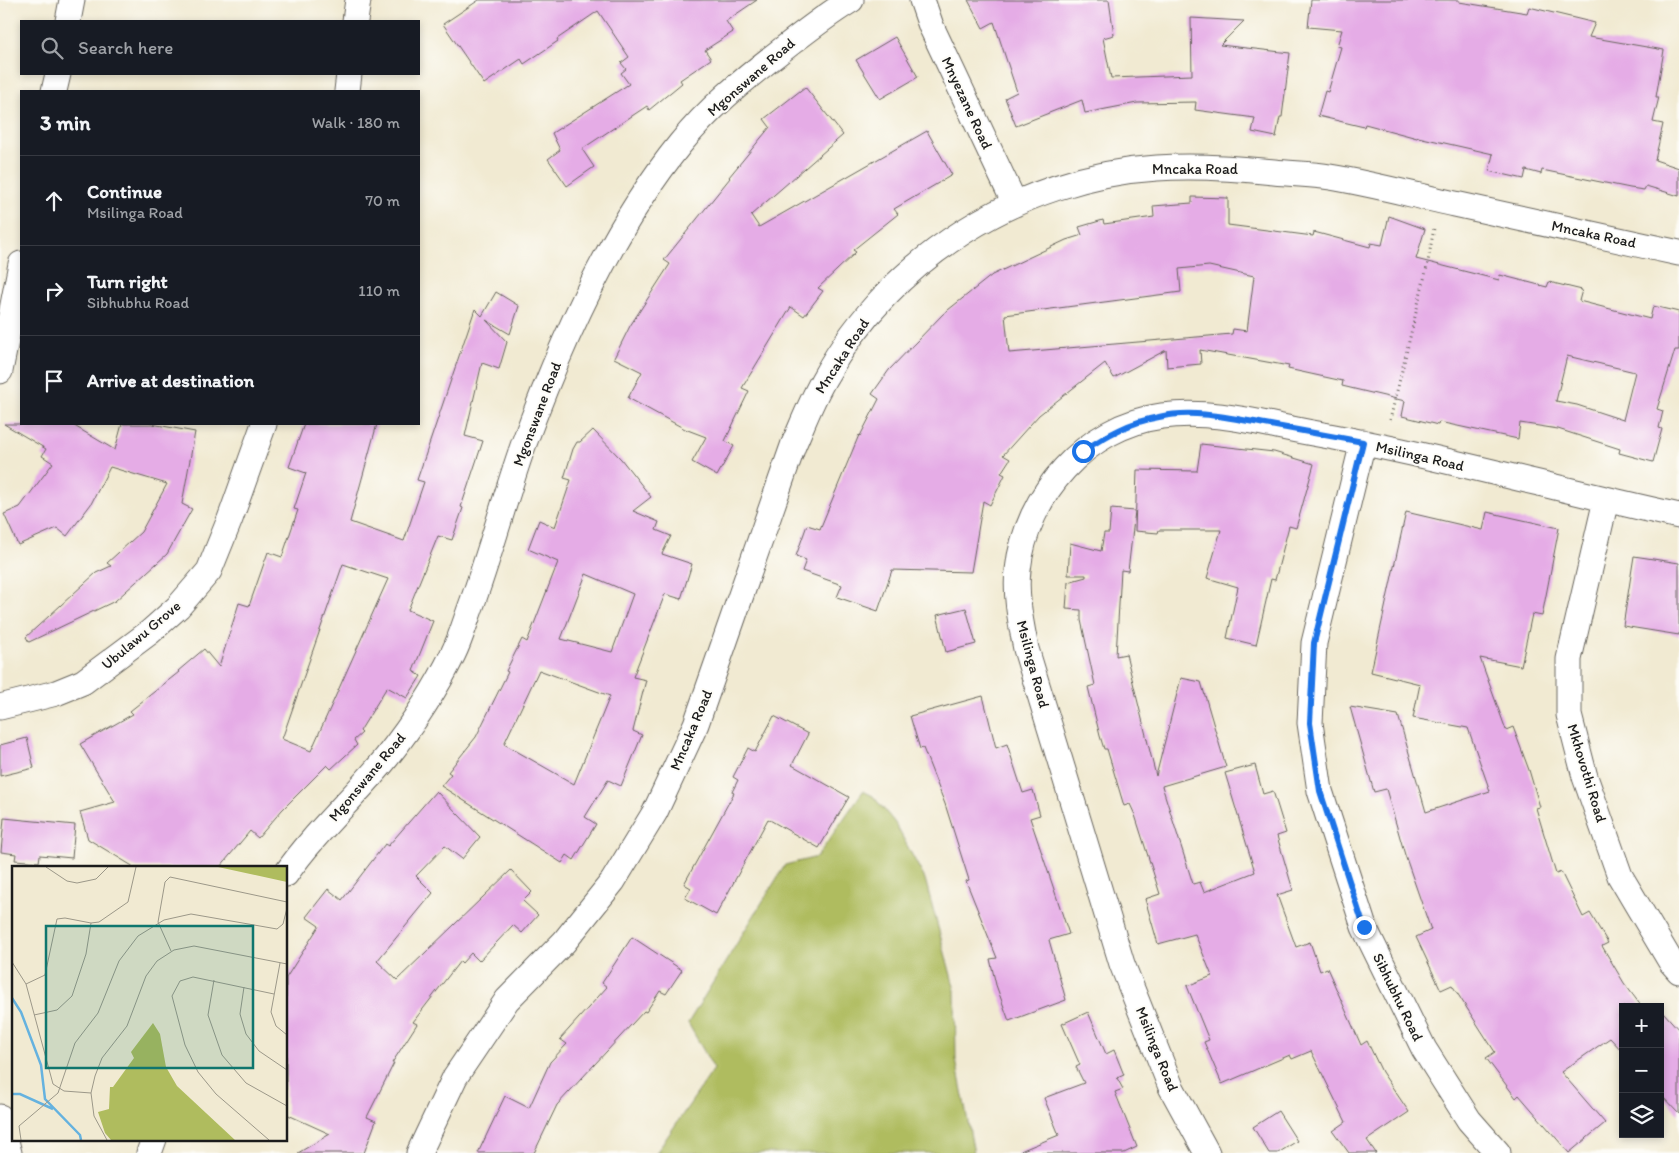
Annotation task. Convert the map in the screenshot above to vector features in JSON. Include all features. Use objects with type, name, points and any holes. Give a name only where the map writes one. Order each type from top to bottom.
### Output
[{"type":"street","points":[[68,20],[72,0]]},
{"type":"street","points":[[355,20],[358,0]]},
{"type":"street","name":"Mgonswane Road","points":[[288,872],[396,744],[423,709],[455,651],[481,578],[523,446],[572,327],[650,184],[682,141],[744,79],[825,16],[851,0]]},
{"type":"street","name":"Mnyezane Road","points":[[922,0],[931,26],[1015,204]]},
{"type":"street","points":[[54,90],[58,75]]},
{"type":"street","points":[[347,90],[349,75]]},
{"type":"street","name":"Mncaka Road","points":[[418,1153],[455,1077],[507,1000],[564,942],[613,881],[655,812],[696,724],[793,446],[808,410],[826,375],[847,342],[899,282],[929,256],[960,234],[1015,204],[1073,182],[1114,173],[1154,168],[1196,166],[1329,177],[1679,253]]},
{"type":"street","points":[[0,371],[20,269]]},
{"type":"street","name":"Msilinga Road","points":[[1208,1153],[1170,1087],[1122,964],[1026,649],[1018,598],[1018,571],[1023,543],[1032,517],[1045,493],[1062,471],[1091,446],[1132,424],[1160,416],[1217,415],[1373,444],[1679,516]]},
{"type":"street","name":"Ubulawu Grove","points":[[0,707],[56,694],[83,682],[150,632],[178,607],[209,571],[264,425]]},
{"type":"street","name":"Sibhubhu Road","points":[[1373,444],[1314,643],[1310,723],[1320,791],[1364,927],[1424,1049],[1469,1120],[1498,1153]]},
{"type":"street","name":"Mkhovothi Road","points":[[1606,500],[1569,659],[1569,715],[1585,777],[1620,876],[1671,962],[1679,971]]},
{"type":"street","points":[[0,1117],[9,1153]]},
{"type":"street","points":[[149,1153],[154,1140]]},
{"type":"path","points":[[1373,444],[1427,267],[1439,201]]},
{"type":"green space","points":[[863,791],[873,796],[895,823],[925,879],[955,990],[956,1060],[974,1153],[656,1153],[714,1069],[688,1023],[785,865],[817,857]]},
{"type":"building","points":[[479,0],[757,0],[726,21],[733,32],[705,50],[711,59],[680,80],[682,83],[649,110],[647,106],[582,149],[594,167],[567,186],[548,159],[560,150],[552,133],[629,84],[621,73],[626,69],[621,63],[629,57],[598,11],[524,64],[521,59],[484,84],[443,24]]},
{"type":"building","points":[[968,0],[1109,0],[1114,35],[1103,38],[1111,78],[1192,75],[1191,18],[1244,21],[1220,45],[1290,53],[1282,117],[1280,117],[1276,137],[1252,132],[1255,118],[1195,110],[1196,102],[1137,103],[1085,113],[1082,100],[1016,126],[1005,98],[1017,92],[994,22],[983,28]]},
{"type":"building","points":[[1311,0],[1459,0],[1459,2],[1527,13],[1529,7],[1595,23],[1589,37],[1664,50],[1656,97],[1659,97],[1653,122],[1663,124],[1655,160],[1679,168],[1679,196],[1646,186],[1644,190],[1630,188],[1542,170],[1541,174],[1526,170],[1524,179],[1489,171],[1493,154],[1417,138],[1365,124],[1364,127],[1318,116],[1325,91],[1328,92],[1341,47],[1337,46],[1342,30],[1308,27]]},
{"type":"building","points":[[895,37],[918,77],[880,99],[856,60]]},
{"type":"building","points":[[805,87],[843,135],[751,215],[759,227],[927,131],[952,175],[894,209],[898,214],[853,250],[856,252],[818,288],[823,291],[804,316],[791,307],[742,388],[749,391],[725,441],[734,446],[717,476],[692,462],[706,437],[685,429],[628,398],[642,372],[614,358],[630,326],[670,264],[664,260],[770,127],[764,119]]},
{"type":"building","points":[[1192,197],[1228,198],[1228,225],[1313,236],[1314,232],[1370,247],[1371,243],[1382,245],[1389,216],[1425,229],[1416,259],[1499,280],[1500,275],[1547,287],[1549,282],[1582,290],[1579,301],[1650,319],[1653,306],[1679,312],[1679,350],[1675,350],[1657,409],[1663,411],[1659,428],[1662,429],[1653,462],[1619,453],[1620,449],[1558,429],[1520,423],[1518,439],[1439,422],[1438,425],[1402,416],[1405,401],[1342,386],[1343,381],[1288,369],[1289,366],[1200,350],[1201,364],[1167,367],[1166,350],[1114,378],[1105,363],[1039,415],[1003,455],[1010,459],[1001,473],[1005,475],[990,505],[983,501],[971,572],[892,570],[878,611],[837,597],[842,585],[802,571],[806,560],[796,556],[807,525],[820,529],[859,435],[879,399],[872,394],[889,370],[943,314],[992,275],[1066,240],[1082,235],[1079,227],[1103,220],[1104,224],[1154,217],[1153,206],[1192,203]],"holes":[[[1209,266],[1254,276],[1247,331],[1233,329],[1232,334],[1009,353],[1005,315],[1181,292],[1179,269]],[[1567,356],[1635,372],[1623,420],[1577,405],[1556,401]]]},
{"type":"building","points":[[496,292],[519,306],[510,334],[486,320],[507,342],[499,369],[482,363],[465,436],[483,441],[452,540],[438,536],[408,610],[433,621],[413,671],[421,676],[407,698],[387,687],[360,731],[362,733],[354,740],[357,745],[331,769],[327,765],[282,810],[258,838],[250,831],[221,866],[132,866],[88,839],[80,812],[115,802],[80,744],[133,714],[130,711],[179,672],[204,649],[219,667],[239,603],[249,606],[268,552],[282,557],[298,510],[294,509],[306,473],[289,467],[304,425],[377,425],[350,522],[404,541],[424,482],[417,480],[475,309],[482,316]],"holes":[[[343,564],[388,579],[311,751],[282,739]]]},
{"type":"building","points":[[4,424],[73,425],[115,450],[122,425],[157,425],[195,432],[182,504],[192,509],[167,554],[115,601],[29,642],[26,637],[96,573],[111,566],[107,563],[141,532],[167,484],[110,467],[91,504],[67,536],[57,528],[18,545],[4,514],[20,507],[53,463],[42,456],[46,449]]},
{"type":"building","points":[[593,430],[621,459],[651,497],[633,511],[659,522],[656,530],[671,536],[662,554],[692,564],[681,599],[665,594],[633,677],[646,680],[633,731],[642,735],[621,786],[608,780],[585,817],[596,824],[574,860],[567,855],[562,863],[441,786],[451,774],[448,772],[476,737],[522,639],[527,642],[558,562],[528,549],[539,520],[555,527],[571,480],[564,478],[573,449],[577,442],[580,442]],"holes":[[[586,574],[633,594],[612,652],[561,639]],[[539,670],[610,696],[574,784],[504,744]]]},
{"type":"building","points":[[1201,444],[1274,452],[1314,464],[1296,528],[1289,526],[1275,580],[1271,579],[1256,645],[1227,638],[1238,587],[1207,578],[1221,530],[1159,530],[1158,533],[1135,531],[1137,470],[1197,471]]},
{"type":"building","points":[[1111,509],[1135,511],[1128,571],[1121,570],[1116,656],[1126,654],[1156,776],[1181,678],[1201,682],[1226,767],[1162,786],[1193,884],[1200,882],[1204,892],[1255,872],[1225,773],[1255,765],[1263,794],[1273,791],[1286,833],[1277,836],[1293,890],[1277,895],[1296,947],[1310,942],[1320,971],[1327,968],[1361,1045],[1367,1041],[1382,1072],[1409,1112],[1367,1140],[1376,1153],[1349,1153],[1333,1131],[1346,1122],[1311,1051],[1292,1059],[1290,1055],[1222,1084],[1204,1042],[1209,1040],[1187,986],[1212,976],[1195,934],[1158,944],[1145,899],[1160,894],[1135,815],[1130,804],[1124,806],[1107,749],[1104,749],[1100,736],[1088,687],[1095,685],[1081,620],[1081,610],[1066,609],[1068,582],[1086,577],[1086,575],[1068,575],[1070,543],[1101,551],[1104,533],[1109,533]]},
{"type":"building","points":[[1406,512],[1483,530],[1487,512],[1559,528],[1542,616],[1532,614],[1521,666],[1480,658],[1506,730],[1513,727],[1529,770],[1540,807],[1536,808],[1556,874],[1561,872],[1583,917],[1590,913],[1608,943],[1602,946],[1624,983],[1639,1003],[1619,1003],[1619,1048],[1610,1038],[1561,1072],[1605,1123],[1569,1153],[1519,1095],[1516,1098],[1486,1058],[1495,1052],[1452,985],[1441,990],[1416,937],[1431,930],[1405,855],[1386,789],[1374,792],[1350,707],[1398,715],[1426,812],[1490,791],[1468,728],[1413,718],[1420,684],[1371,672]]},
{"type":"building","points":[[1634,556],[1679,563],[1679,635],[1623,626]]},
{"type":"building","points":[[966,608],[976,644],[946,652],[937,615]]},
{"type":"building","points":[[983,696],[996,748],[1007,744],[1023,793],[1033,790],[1040,815],[1030,818],[1069,934],[1049,940],[1066,1000],[1009,1021],[996,985],[990,959],[997,958],[966,881],[969,880],[945,804],[923,748],[920,749],[910,716]]},
{"type":"building","points":[[774,716],[808,734],[792,765],[849,797],[819,848],[768,819],[716,915],[685,898],[691,888],[684,884],[734,793],[732,792],[738,780],[733,777],[748,748],[755,752]]},
{"type":"building","points":[[27,738],[34,768],[0,776],[0,745]]},
{"type":"building","points":[[436,791],[480,837],[462,859],[445,846],[416,876],[433,893],[377,961],[397,980],[511,870],[532,892],[523,901],[538,915],[522,933],[513,925],[479,961],[471,953],[462,963],[460,961],[413,1022],[417,1024],[392,1063],[394,1063],[367,1117],[376,1121],[364,1153],[298,1153],[330,1134],[288,1115],[288,975],[319,926],[306,917],[328,889],[342,900],[385,844],[388,846]]},
{"type":"building","points":[[4,818],[75,825],[72,858],[40,855],[39,862],[15,860],[16,854],[1,852]]},
{"type":"building","points":[[632,937],[682,970],[666,994],[660,991],[646,1012],[644,1011],[557,1105],[534,1153],[478,1153],[505,1096],[529,1108],[550,1062],[567,1044],[560,1039],[607,987],[602,983]]},
{"type":"building","points":[[1088,1012],[1106,1054],[1114,1050],[1124,1075],[1117,1078],[1123,1089],[1115,1092],[1137,1147],[1124,1153],[1018,1153],[1059,1135],[1044,1098],[1084,1083],[1076,1067],[1080,1065],[1062,1024]]},
{"type":"building","points":[[1664,1013],[1679,1030],[1679,1114],[1664,1098]]},
{"type":"building","points":[[1278,1111],[1297,1141],[1278,1153],[1269,1153],[1253,1127]]},
{"type":"route","points":[[1083,451],[1107,436],[1132,424],[1160,416],[1189,414],[1217,415],[1363,442],[1314,643],[1310,723],[1320,791],[1364,927]]}]
